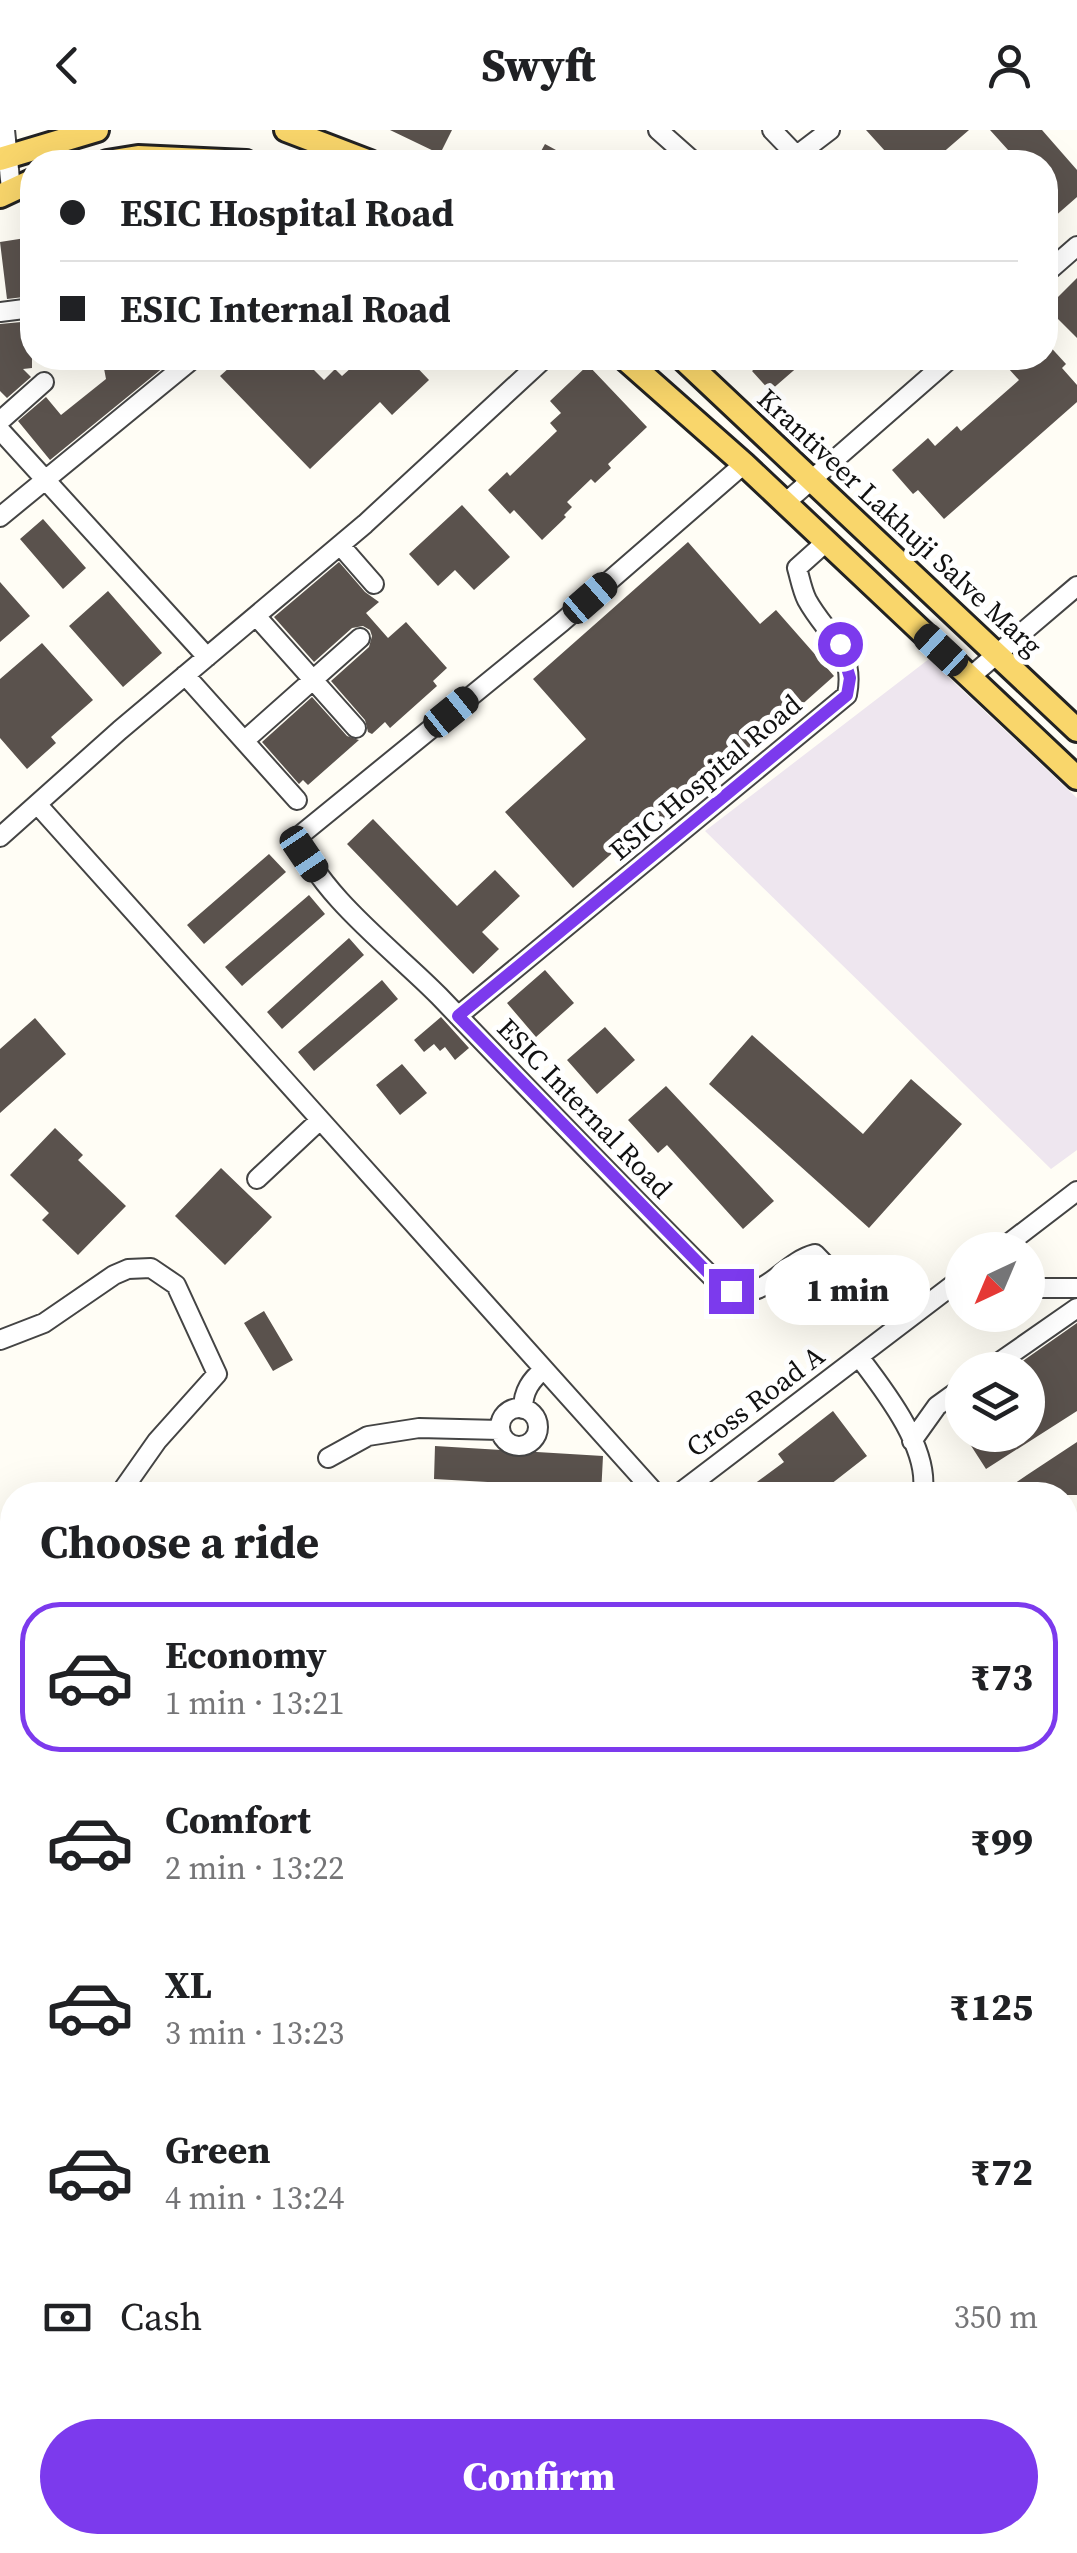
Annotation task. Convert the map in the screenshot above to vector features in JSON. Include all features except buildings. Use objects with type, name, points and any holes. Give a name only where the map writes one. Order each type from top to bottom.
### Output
[{"type":"main road","points":[[28,150],[98,130]]},
{"type":"main road","points":[[286,130],[338,150]]},
{"type":"main road","points":[[638,370],[744,464],[1077,778]]},
{"type":"main road","name":"Krantiveer Lakhuji Salve Marg","points":[[695,370],[1077,730]]},
{"type":"street","points":[[5,130],[3,157],[15,189]]},
{"type":"street","points":[[658,130],[680,150]]},
{"type":"street","points":[[802,150],[821,133]]},
{"type":"street","points":[[1058,263],[1077,246]]},
{"type":"street","points":[[0,517],[179,370]]},
{"type":"street","points":[[0,837],[340,545],[532,370]]},
{"type":"street","points":[[785,503],[937,370]]},
{"type":"street","points":[[0,421],[44,382]]},
{"type":"street","points":[[0,430],[207,657]]},
{"type":"street","name":"ESIC Internal Road","points":[[744,464],[562,622],[298,837],[304,854],[324,883],[717,1282],[731,1291],[760,1288],[775,1281],[802,1258],[815,1254],[847,1287]]},
{"type":"street","name":"ESIC Hospital Road","points":[[458,1016],[847,695],[850,678],[840,644],[806,599],[797,568],[826,542]]},
{"type":"street","points":[[340,545],[374,584]]},
{"type":"street","points":[[970,677],[1077,586]]},
{"type":"street","points":[[256,616],[356,728]]},
{"type":"street","points":[[244,741],[360,638]]},
{"type":"street","points":[[185,676],[296,800]]},
{"type":"street","points":[[37,804],[645,1482]]},
{"type":"street","points":[[257,1179],[320,1120]]},
{"type":"street","points":[[1023,1232],[1077,1191]]},
{"type":"street","points":[[0,1340],[44,1323],[128,1269],[140,1267],[160,1272],[179,1290],[217,1370],[128,1482]]},
{"type":"street","points":[[1045,1288],[1077,1288]]},
{"type":"street","name":"Cross Road A","points":[[694,1482],[945,1291]]},
{"type":"street","points":[[1014,1352],[1077,1308]]},
{"type":"street","points":[[859,1357],[888,1394],[912,1441],[925,1482]]},
{"type":"street","points":[[523,1409],[532,1379],[544,1369]]},
{"type":"street","points":[[912,1441],[945,1400]]},
{"type":"street","points":[[328,1458],[368,1436],[419,1428],[500,1430],[512,1445],[530,1442],[538,1426],[533,1415],[523,1409],[506,1414],[500,1430]]},
{"type":"street","points":[[117,1482],[146,1440],[157,1442]]},
{"type":"path","points":[[847,1287],[889,1334]]},
{"type":"shaded area","points":[[929,659],[1077,798],[1077,1150],[1051,1169],[705,831]]},
{"type":"route","points":[[731,1291],[717,1282],[577,1142],[458,1016],[847,695],[850,678],[840,644]]}]
